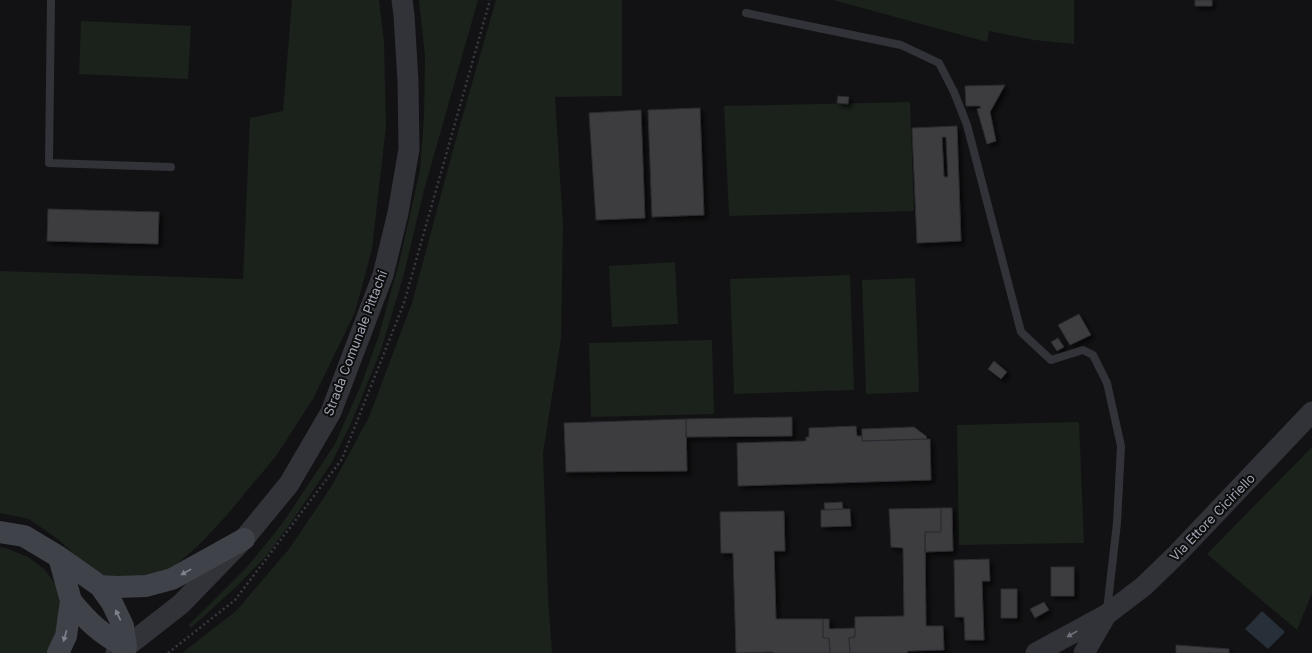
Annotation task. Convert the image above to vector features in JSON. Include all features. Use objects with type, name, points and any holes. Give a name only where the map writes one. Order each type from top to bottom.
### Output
[{"type":"main road","points":[[0,532],[24,536],[59,557],[100,586],[112,603],[123,626],[121,650]]},
{"type":"main road","points":[[100,586],[146,586],[172,579],[244,539]]},
{"type":"main road","points":[[58,653],[66,636],[71,601],[59,557]]},
{"type":"main road","points":[[71,601],[92,625],[121,650]]},
{"type":"street","name":"Strada Comunale Pittachi","points":[[121,650],[181,604],[244,539],[289,484],[331,412],[383,275],[398,213],[409,149],[408,81],[402,0]]},
{"type":"street","name":"Via Ettore Ciciriello","points":[[1036,653],[1106,615],[1144,586],[1177,554],[1312,412]]},
{"type":"street","name":"Via Ettore Ciciriello","points":[[1084,653],[1106,615]]},
{"type":"lane","points":[[51,0],[49,163],[171,167]]},
{"type":"lane","points":[[746,13],[901,45],[939,63],[954,92],[967,125],[1021,332],[1051,360],[1083,350],[1093,354],[1107,383],[1121,446],[1117,523],[1106,615]]},
{"type":"shaded area","points":[[292,0],[379,0],[384,42],[386,126],[372,249],[355,312],[313,399],[276,456],[227,515],[199,545],[175,566],[154,578],[113,579],[99,573],[80,560],[59,540],[29,519],[0,513],[0,271],[243,279],[250,118],[283,111]]},
{"type":"shaded area","points":[[419,0],[478,0],[424,190],[404,274],[381,350],[352,421],[331,464],[268,554],[237,586],[191,628],[189,625],[248,566],[282,524],[335,444],[361,385],[379,335],[400,259],[420,170],[424,117],[425,56]]},
{"type":"shaded area","points":[[496,0],[622,0],[622,96],[555,97],[563,225],[561,339],[543,453],[548,597],[552,653],[182,653],[236,611],[289,549],[331,487],[369,417],[412,303],[456,139]]},
{"type":"shaded area","points":[[833,0],[1074,0],[1074,44],[1034,40],[989,31],[987,42]]},
{"type":"shaded area","points":[[81,21],[191,26],[188,79],[79,74]]},
{"type":"shaded area","points":[[910,102],[914,211],[729,216],[724,106]]},
{"type":"shaded area","points":[[675,262],[678,324],[612,327],[609,266]]},
{"type":"shaded area","points":[[850,275],[854,390],[734,394],[730,279]]},
{"type":"shaded area","points":[[915,278],[919,392],[866,394],[862,280]]},
{"type":"shaded area","points":[[712,340],[714,414],[591,417],[589,343]]},
{"type":"shaded area","points":[[1079,422],[1084,543],[959,545],[957,425]]},
{"type":"shaded area","points":[[1312,447],[1312,593],[1297,630],[1207,554]]},
{"type":"shaded area","points":[[0,547],[28,557],[44,569],[54,582],[59,596],[62,614],[48,653],[0,653]]},
{"type":"shaded area","points":[[1262,611],[1285,632],[1268,649],[1245,629]]},
{"type":"building","points":[[1195,0],[1212,0],[1212,6],[1195,6]]},
{"type":"building","points":[[1005,85],[990,112],[996,141],[987,144],[977,109],[981,108],[980,106],[966,106],[965,86]]},
{"type":"building","points":[[838,96],[849,97],[848,104],[837,103]]},
{"type":"building","points":[[700,108],[704,215],[652,217],[648,110]]},
{"type":"building","points":[[641,110],[645,218],[596,220],[589,113]]},
{"type":"building","points":[[957,126],[961,241],[917,243],[912,128]],"holes":[[[942,137],[946,137],[948,177],[944,177]]]},
{"type":"building","points":[[48,209],[159,212],[158,244],[47,241]]},
{"type":"building","points":[[1079,314],[1091,335],[1070,345],[1058,325]]},
{"type":"building","points":[[1058,338],[1064,347],[1057,351],[1051,342]]},
{"type":"building","points":[[994,361],[1007,372],[1001,379],[988,369]]},
{"type":"building","points":[[792,417],[792,436],[686,437],[686,419]]},
{"type":"building","points":[[686,419],[687,471],[566,472],[564,423]]},
{"type":"building","points":[[856,426],[857,436],[862,436],[862,441],[930,439],[931,480],[738,486],[737,443],[806,441],[806,437],[809,437],[809,428]]},
{"type":"building","points":[[914,427],[926,436],[927,439],[862,441],[862,429]]},
{"type":"building","points":[[842,502],[843,509],[825,510],[824,503]]},
{"type":"building","points":[[941,508],[941,532],[925,532],[926,626],[943,626],[944,650],[908,651],[907,653],[850,653],[849,638],[855,637],[855,617],[904,616],[903,548],[891,547],[889,509]]},
{"type":"building","points":[[941,508],[952,508],[953,551],[925,552],[925,532],[941,532]]},
{"type":"building","points":[[850,509],[851,526],[821,527],[821,510]]},
{"type":"building","points":[[784,511],[785,551],[774,551],[776,619],[823,619],[823,638],[829,638],[830,653],[736,653],[733,553],[721,553],[720,512]]},
{"type":"building","points":[[989,559],[990,581],[982,581],[984,640],[965,640],[964,617],[955,617],[954,560]]},
{"type":"building","points":[[1051,567],[1074,567],[1074,596],[1051,596]]},
{"type":"building","points":[[1001,589],[1017,589],[1017,618],[1001,618]]},
{"type":"building","points":[[1044,602],[1049,610],[1035,618],[1030,609]]},
{"type":"building","points":[[823,619],[829,619],[829,629],[855,628],[855,637],[849,638],[850,653],[830,653],[829,638],[823,638]]},
{"type":"building","points":[[1176,645],[1229,649],[1229,653],[1176,653]]}]
